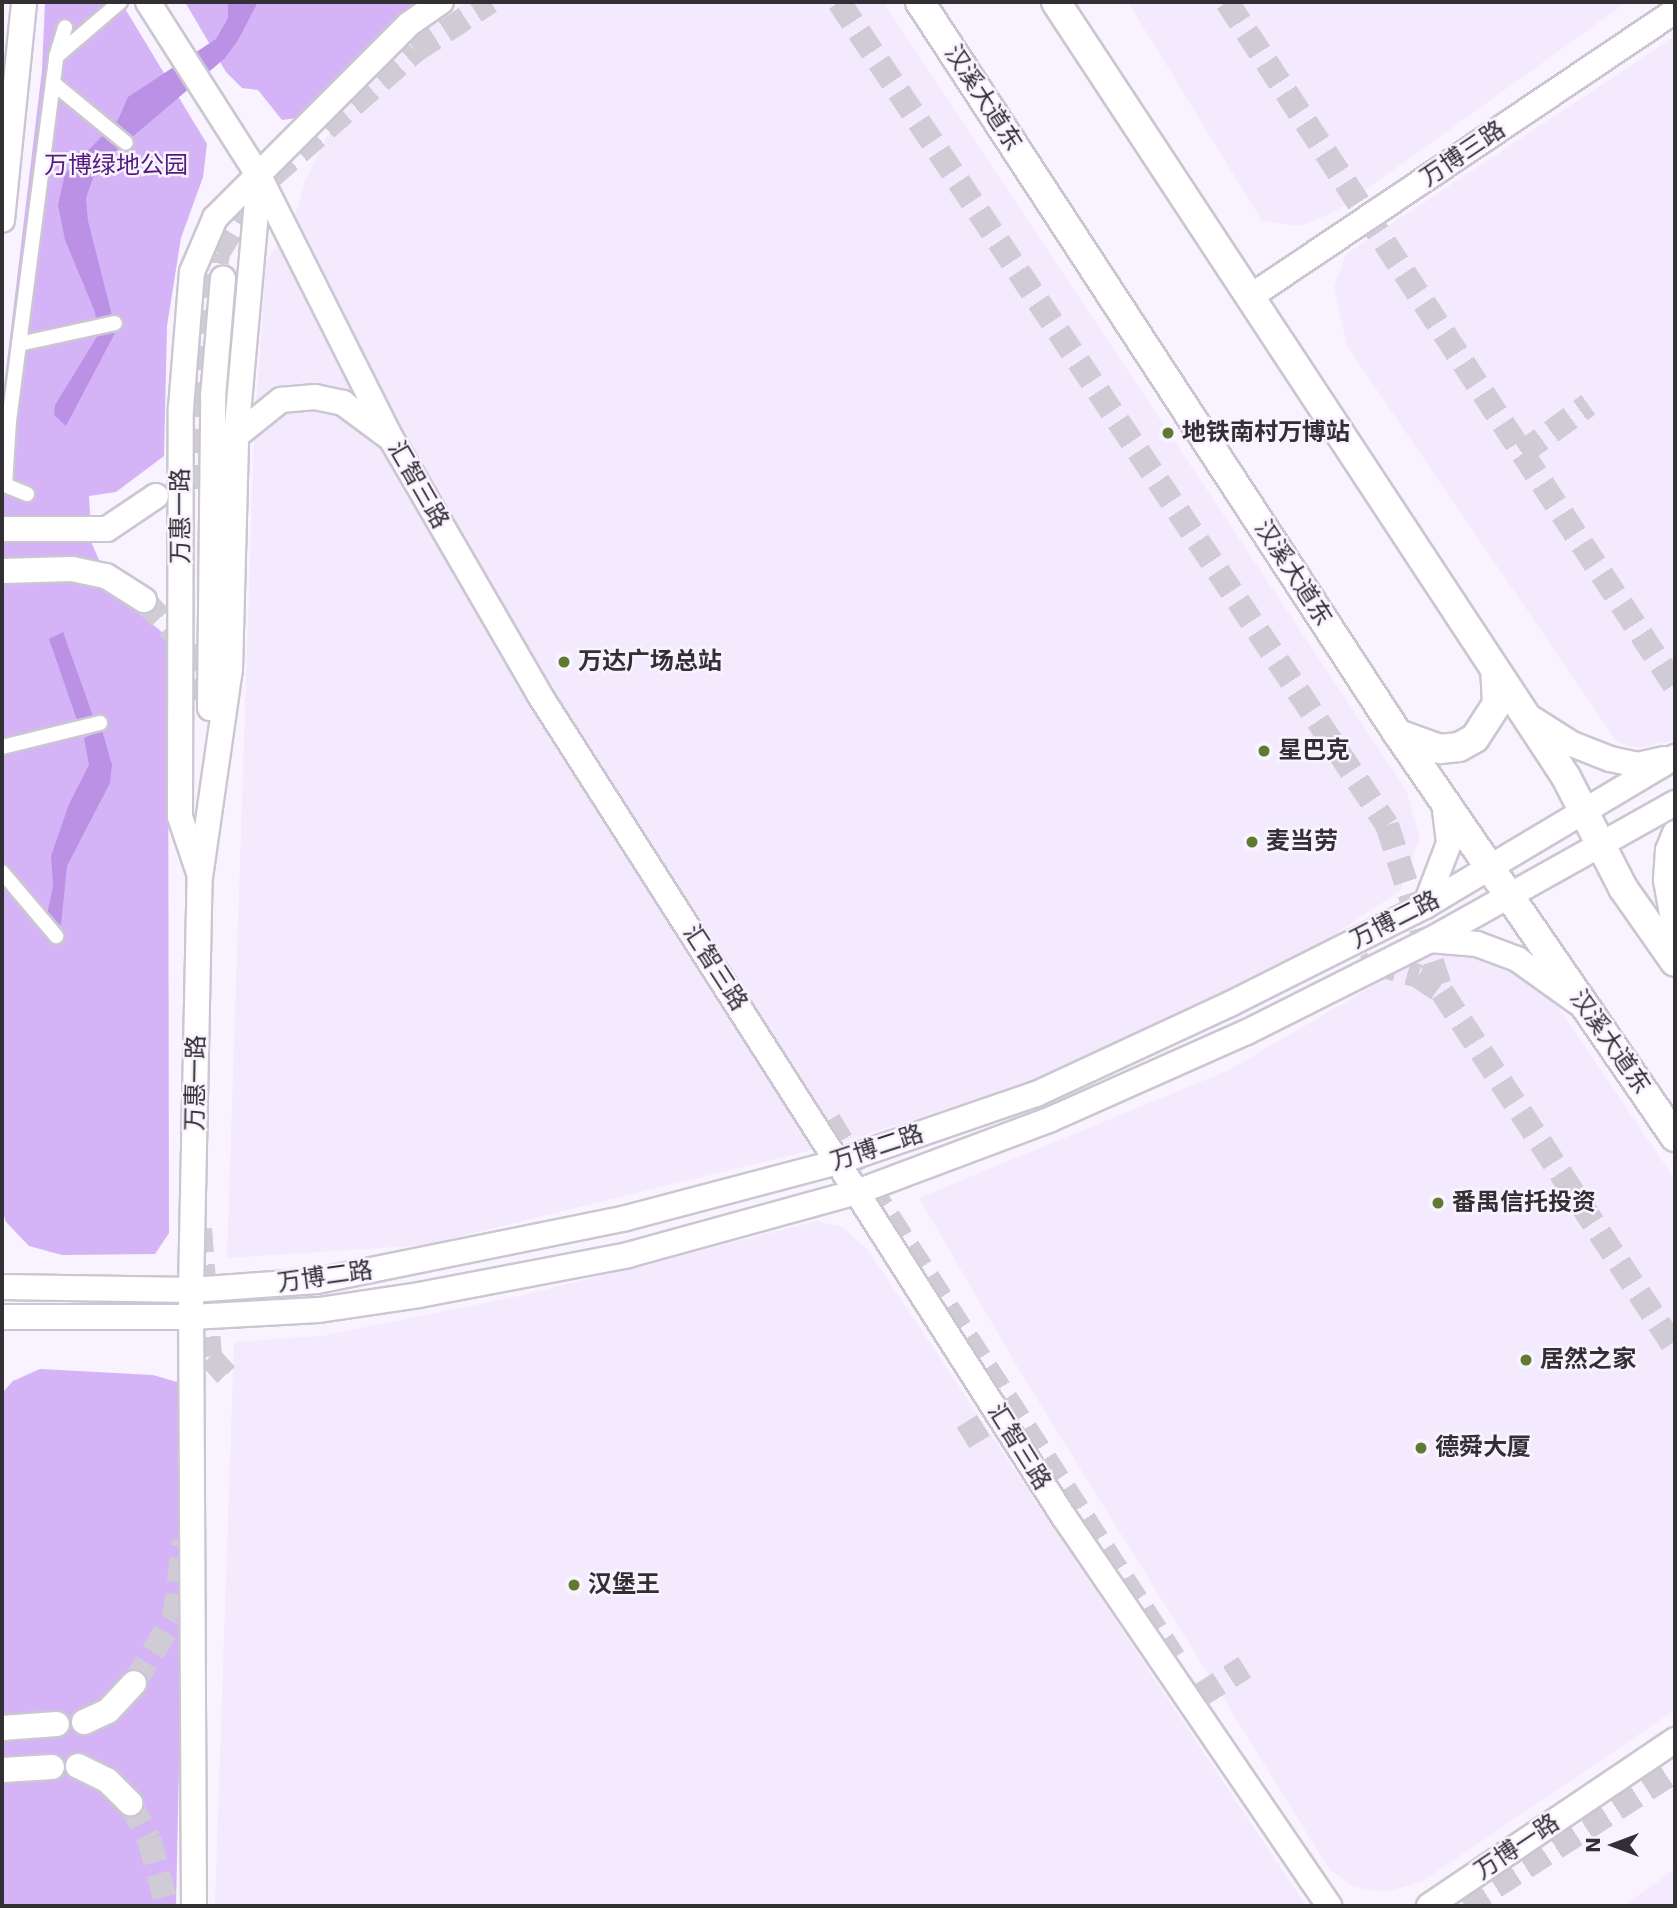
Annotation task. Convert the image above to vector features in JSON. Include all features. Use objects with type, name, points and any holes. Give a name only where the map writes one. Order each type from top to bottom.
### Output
[{"type":"main road","name":"汉溪大道东","points":[[920,2],[1398,734],[1675,1137]]},
{"type":"main road","points":[[1056,2],[1525,714],[1584,812],[1623,888],[1675,962]]},
{"type":"main road","points":[[1398,734],[1440,749],[1459,747],[1475,738],[1497,704],[1495,670]]},
{"type":"street","points":[[2,220],[24,2]]},
{"type":"street","points":[[56,57],[120,2]]},
{"type":"street","name":"汇智三路","points":[[148,2],[259,176],[392,440],[539,694],[1064,1517],[1329,1906]]},
{"type":"street","name":"万惠一路","points":[[200,877],[180,817],[181,408],[192,272],[215,218],[410,24],[442,2]]},
{"type":"street","name":"万博三路","points":[[1250,297],[1675,11]]},
{"type":"street","points":[[27,494],[5,485],[19,344],[56,57],[65,27]]},
{"type":"street","points":[[53,83],[125,143]]},
{"type":"street","name":"万惠一路","points":[[194,1906],[191,1290],[200,877],[230,670],[236,436],[259,176]]},
{"type":"street","points":[[200,877],[213,654],[213,397],[223,278]]},
{"type":"street","points":[[19,344],[115,323]]},
{"type":"street","points":[[236,436],[281,400],[315,397],[343,403],[392,440]]},
{"type":"street","points":[[2,529],[107,529],[156,496]]},
{"type":"street","points":[[2,571],[72,569],[106,576],[144,600]]},
{"type":"street","points":[[1525,714],[1572,744],[1610,759],[1638,765],[1675,757]]},
{"type":"street","points":[[2,747],[100,723]]},
{"type":"street","name":"万博二路","points":[[2,1287],[191,1290],[317,1281],[626,1218],[838,1161],[1036,1094],[1425,906],[1675,757]]},
{"type":"street","points":[[1425,906],[1449,843],[1444,801]]},
{"type":"street","name":"万博二路","points":[[2,1317],[191,1317],[319,1310],[432,1293],[628,1255],[857,1192],[1062,1115],[1247,1032],[1430,940],[1675,803]]},
{"type":"street","points":[[1675,833],[1668,849],[1666,880],[1675,931]]},
{"type":"street","points":[[2,872],[56,936]]},
{"type":"street","points":[[1430,940],[1477,944],[1517,959],[1589,1013]]},
{"type":"street","points":[[84,1722],[108,1711],[134,1684]]},
{"type":"street","points":[[2,1728],[57,1724]]},
{"type":"street","name":"万博一路","points":[[1429,1906],[1675,1740]]},
{"type":"street","points":[[78,1766],[107,1780],[130,1803]]},
{"type":"street","points":[[2,1770],[52,1767]]},
{"type":"shaded area","points":[[228,2],[258,2],[237,42],[224,59],[104,161],[93,178],[86,198],[88,221],[116,331],[66,426],[54,415],[55,405],[98,335],[95,312],[65,240],[58,205],[65,174],[118,120],[128,97],[216,39],[228,18]]},
{"type":"shaded area","points":[[467,2],[883,2],[1406,790],[1420,838],[1400,891],[1323,942],[1098,1060],[840,1143],[424,1245],[227,1258],[254,438],[266,263],[296,212],[305,181],[345,100],[402,44]]},
{"type":"shaded area","points":[[1128,2],[1627,2],[1336,211],[1301,226],[1262,221]]},
{"type":"shaded area","points":[[1675,36],[1675,740],[1638,748],[1617,742],[1347,346],[1334,288],[1346,254]]},
{"type":"shaded area","points":[[63,632],[93,716],[77,720],[49,639]]},
{"type":"shaded area","points":[[102,730],[112,765],[110,783],[67,866],[61,925],[47,915],[53,886],[51,856],[69,804],[89,765],[84,738]]},
{"type":"shaded area","points":[[1444,952],[1475,956],[1512,969],[1536,985],[1561,1011],[1675,1180],[1675,1710],[1423,1881],[1385,1892],[1354,1887],[1330,1870],[1024,1378],[919,1198],[1229,1070],[1419,959]]},
{"type":"shaded area","points":[[817,1221],[842,1227],[868,1250],[1306,1906],[215,1906],[234,1342],[322,1336],[524,1295]]},
{"type":"shaded area","points":[[1675,1869],[1675,1906],[1623,1906]]},
{"type":"green space","name":"万博绿地公园","points":[[45,2],[121,2],[207,144],[203,177],[181,238],[167,326],[164,456],[116,492],[89,496],[92,544],[113,592],[168,637],[169,1233],[155,1254],[62,1255],[29,1246],[6,1222],[2,1210],[2,404],[42,70]]},
{"type":"green space","points":[[185,2],[417,2],[305,117],[282,120],[258,90],[242,88],[226,72]]},
{"type":"green space","points":[[40,1369],[153,1375],[177,1382],[187,1398],[176,1906],[2,1906],[2,1393],[13,1381]]},
{"type":"tunnel","points":[[202,489],[198,406],[218,253],[250,201],[272,176],[415,51],[490,2]]},
{"type":"tunnel","points":[[839,2],[1387,825],[1442,992],[1675,1348]]},
{"type":"tunnel","points":[[1227,2],[1675,686]]},
{"type":"tunnel","points":[[1522,453],[1588,405]]},
{"type":"tunnel","points":[[144,600],[188,648],[203,678],[206,699]]},
{"type":"tunnel","points":[[1366,967],[1373,963],[1418,976],[1442,992]]},
{"type":"tunnel","points":[[829,1120],[869,1187]]},
{"type":"tunnel","points":[[886,1180],[869,1187],[1174,1658]]},
{"type":"tunnel","points":[[200,1229],[210,1357],[227,1376]]},
{"type":"tunnel","points":[[963,1438],[1011,1408]]},
{"type":"tunnel","points":[[134,1683],[174,1618],[184,1541]]},
{"type":"tunnel","points":[[1199,1696],[1245,1667]]},
{"type":"tunnel","points":[[1465,1906],[1675,1771]]},
{"type":"tunnel","points":[[130,1803],[149,1839],[167,1906]]},
{"type":"place","name":"地铁南村万博站","points":[[1168,433]]},
{"type":"place","name":"万达广场总站","points":[[564,662]]},
{"type":"place","name":"星巴克","points":[[1264,751]]},
{"type":"place","name":"麦当劳","points":[[1252,842]]},
{"type":"place","name":"番禺信托投资","points":[[1438,1203]]},
{"type":"place","name":"居然之家","points":[[1526,1360]]},
{"type":"place","name":"德舜大厦","points":[[1421,1448]]},
{"type":"place","name":"汉堡王","points":[[574,1585]]}]
